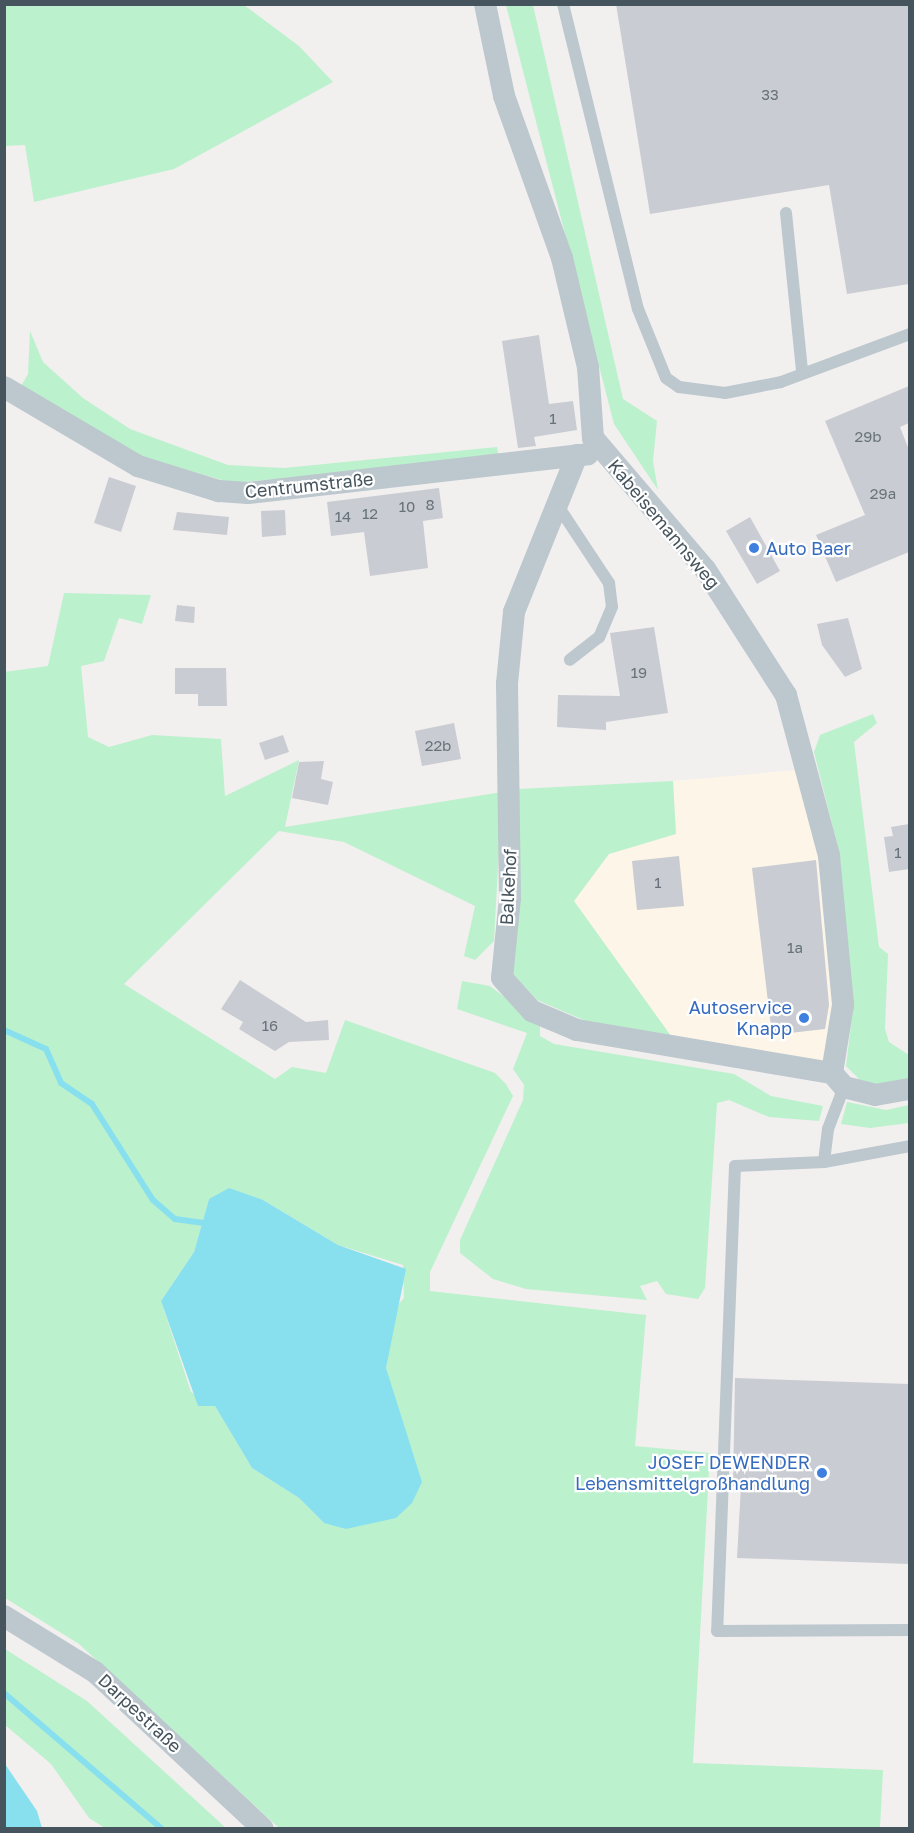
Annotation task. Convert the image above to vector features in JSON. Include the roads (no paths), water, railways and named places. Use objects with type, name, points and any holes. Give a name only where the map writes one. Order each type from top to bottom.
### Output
[{"type":"street","name":"Kabeisemannsweg","points":[[485,4],[504,96],[562,258],[588,367],[590,428],[600,448],[705,569],[780,681],[830,856],[843,1005],[838,1080]]},
{"type":"street","name":"Centrumstraße","points":[[4,387],[138,466],[219,490],[248,493],[577,455],[600,448]]},
{"type":"street","name":"Balkehof","points":[[577,455],[514,612],[507,684],[510,898],[502,978],[532,1011],[576,1030],[838,1080],[875,1095],[909,1089]]},
{"type":"street","name":"Darpestraße","points":[[4,1616],[95,1672],[262,1828]]},
{"type":"lane","points":[[563,4],[582,97],[657,366],[679,387],[725,393],[781,382],[802,371],[909,334]]},
{"type":"lane","points":[[786,213],[802,371]]},
{"type":"lane","points":[[558,506],[609,583],[612,607],[599,637],[570,660]]},
{"type":"lane","points":[[824,1162],[838,1080]]},
{"type":"lane","points":[[909,1146],[824,1162],[735,1166],[717,1631],[909,1630]]},
{"type":"water","points":[[229,1188],[263,1200],[338,1245],[406,1269],[386,1368],[422,1482],[412,1503],[396,1518],[346,1529],[324,1523],[299,1498],[252,1468],[215,1406],[198,1406],[161,1301],[194,1252],[209,1199]]},
{"type":"water","points":[[5,1764],[37,1811],[42,1828],[5,1828]]},
{"type":"waterway","points":[[4,1030],[46,1049],[61,1083],[92,1104],[153,1200],[175,1219],[202,1223]]},
{"type":"waterway","points":[[4,1693],[161,1828]]},
{"type":"place","name":"Auto Baer","points":[[754,548]]},
{"type":"place","name":"Autoservice Knapp","points":[[804,1018]]},
{"type":"place","name":"JOSEF DEWENDER Lebensmittelgroßhandlung","points":[[822,1473]]}]
